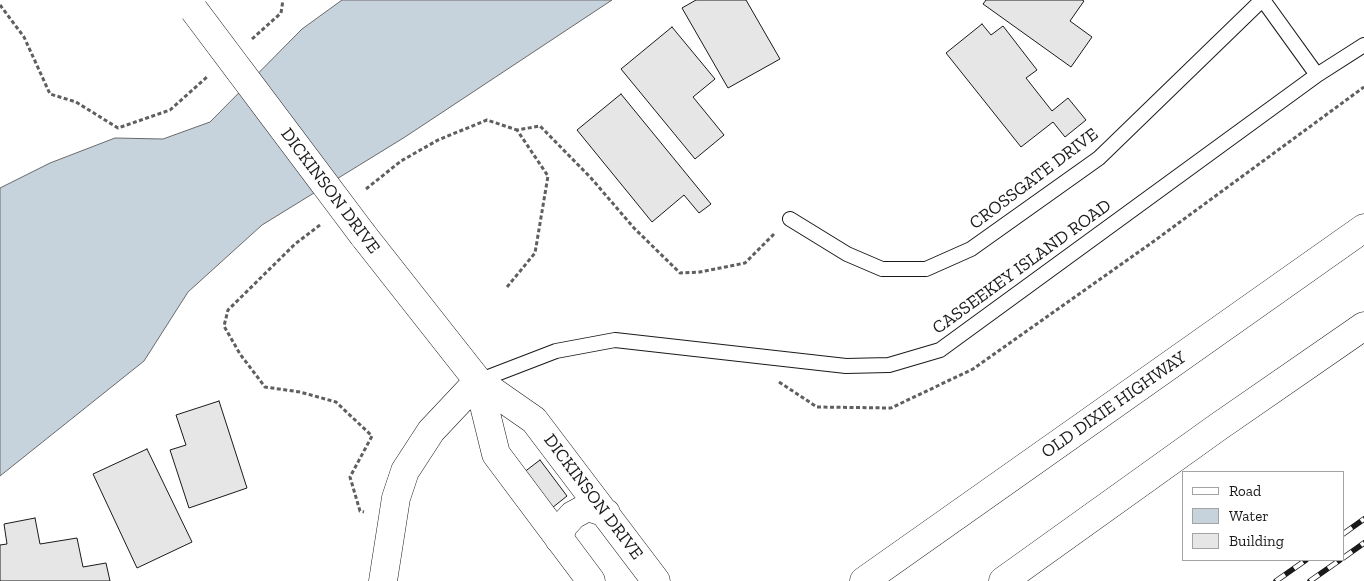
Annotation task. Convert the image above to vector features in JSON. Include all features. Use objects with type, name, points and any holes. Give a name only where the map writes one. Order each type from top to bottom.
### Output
[{"type":"street","name":"DICKINSON DRIVE","points":[[190,5],[363,235],[478,381],[534,420],[656,581]]},
{"type":"street","name":"OLD DIXIE HIGHWAY","points":[[864,581],[1364,228]]},
{"type":"street","points":[[1003,581],[1218,427],[1364,326]]},
{"type":"street","name":"DICKINSON DRIVE","points":[[478,381],[496,454],[591,581]]},
{"type":"street","points":[[383,581],[396,498],[405,471],[431,431],[478,381]]},
{"type":"street","points":[[559,539],[563,526],[573,514],[588,507],[606,513]]},
{"type":"lane","name":"CROSSGATE DRIVE","points":[[790,219],[847,254],[882,269],[926,269],[972,249],[1099,158],[1263,0],[1317,75]]},
{"type":"lane","name":"CASSEEKEY ISLAND ROAD","points":[[478,381],[556,351],[615,340],[846,366],[889,365],[940,350],[1317,75],[1364,45]]},
{"type":"path","points":[[252,39],[281,13],[283,0]]},
{"type":"path","points":[[0,5],[24,37],[50,94],[76,102],[118,128],[170,110],[215,71]]},
{"type":"path","points":[[363,191],[401,162],[438,140],[487,120],[517,130],[540,126],[591,178],[634,228],[680,273],[700,272],[746,262],[790,219]]},
{"type":"path","points":[[507,287],[536,253],[548,176],[517,130]]},
{"type":"path","points":[[325,221],[295,244],[228,310],[224,326],[240,354],[265,387],[300,392],[336,402],[372,436],[350,477],[360,511],[393,515]]},
{"type":"water","points":[[342,0],[612,0],[405,137],[262,225],[188,292],[144,361],[0,476],[0,188],[50,163],[115,138],[163,139],[210,122],[302,29]]},
{"type":"building","points":[[696,0],[746,0],[780,59],[728,88],[682,8]]},
{"type":"building","points":[[986,0],[1082,0],[1084,1],[1070,21],[1092,37],[1071,67],[983,4]]},
{"type":"building","points":[[982,24],[991,35],[1003,26],[1037,70],[1026,78],[1052,111],[1068,98],[1086,120],[1065,137],[1053,122],[1021,147],[946,53]]},
{"type":"building","points":[[672,27],[715,79],[693,97],[724,135],[695,159],[621,69]]},
{"type":"building","points":[[621,94],[711,204],[699,213],[684,195],[652,222],[577,130]]},
{"type":"building","points":[[219,401],[247,488],[189,508],[170,450],[186,445],[176,415]]},
{"type":"building","points":[[147,449],[192,542],[137,568],[93,474]]},
{"type":"building","points":[[540,460],[567,496],[547,512],[519,476]]},
{"type":"building","points":[[35,518],[40,544],[77,538],[83,567],[106,563],[110,581],[0,581],[0,545],[7,544],[4,524]]},
{"type":"railway","points":[[1344,533],[1364,519]]},
{"type":"railway","points":[[1344,557],[1364,543]]},
{"type":"railway","points":[[1276,581],[1305,561]]},
{"type":"railway","points":[[1310,581],[1339,561]]}]
